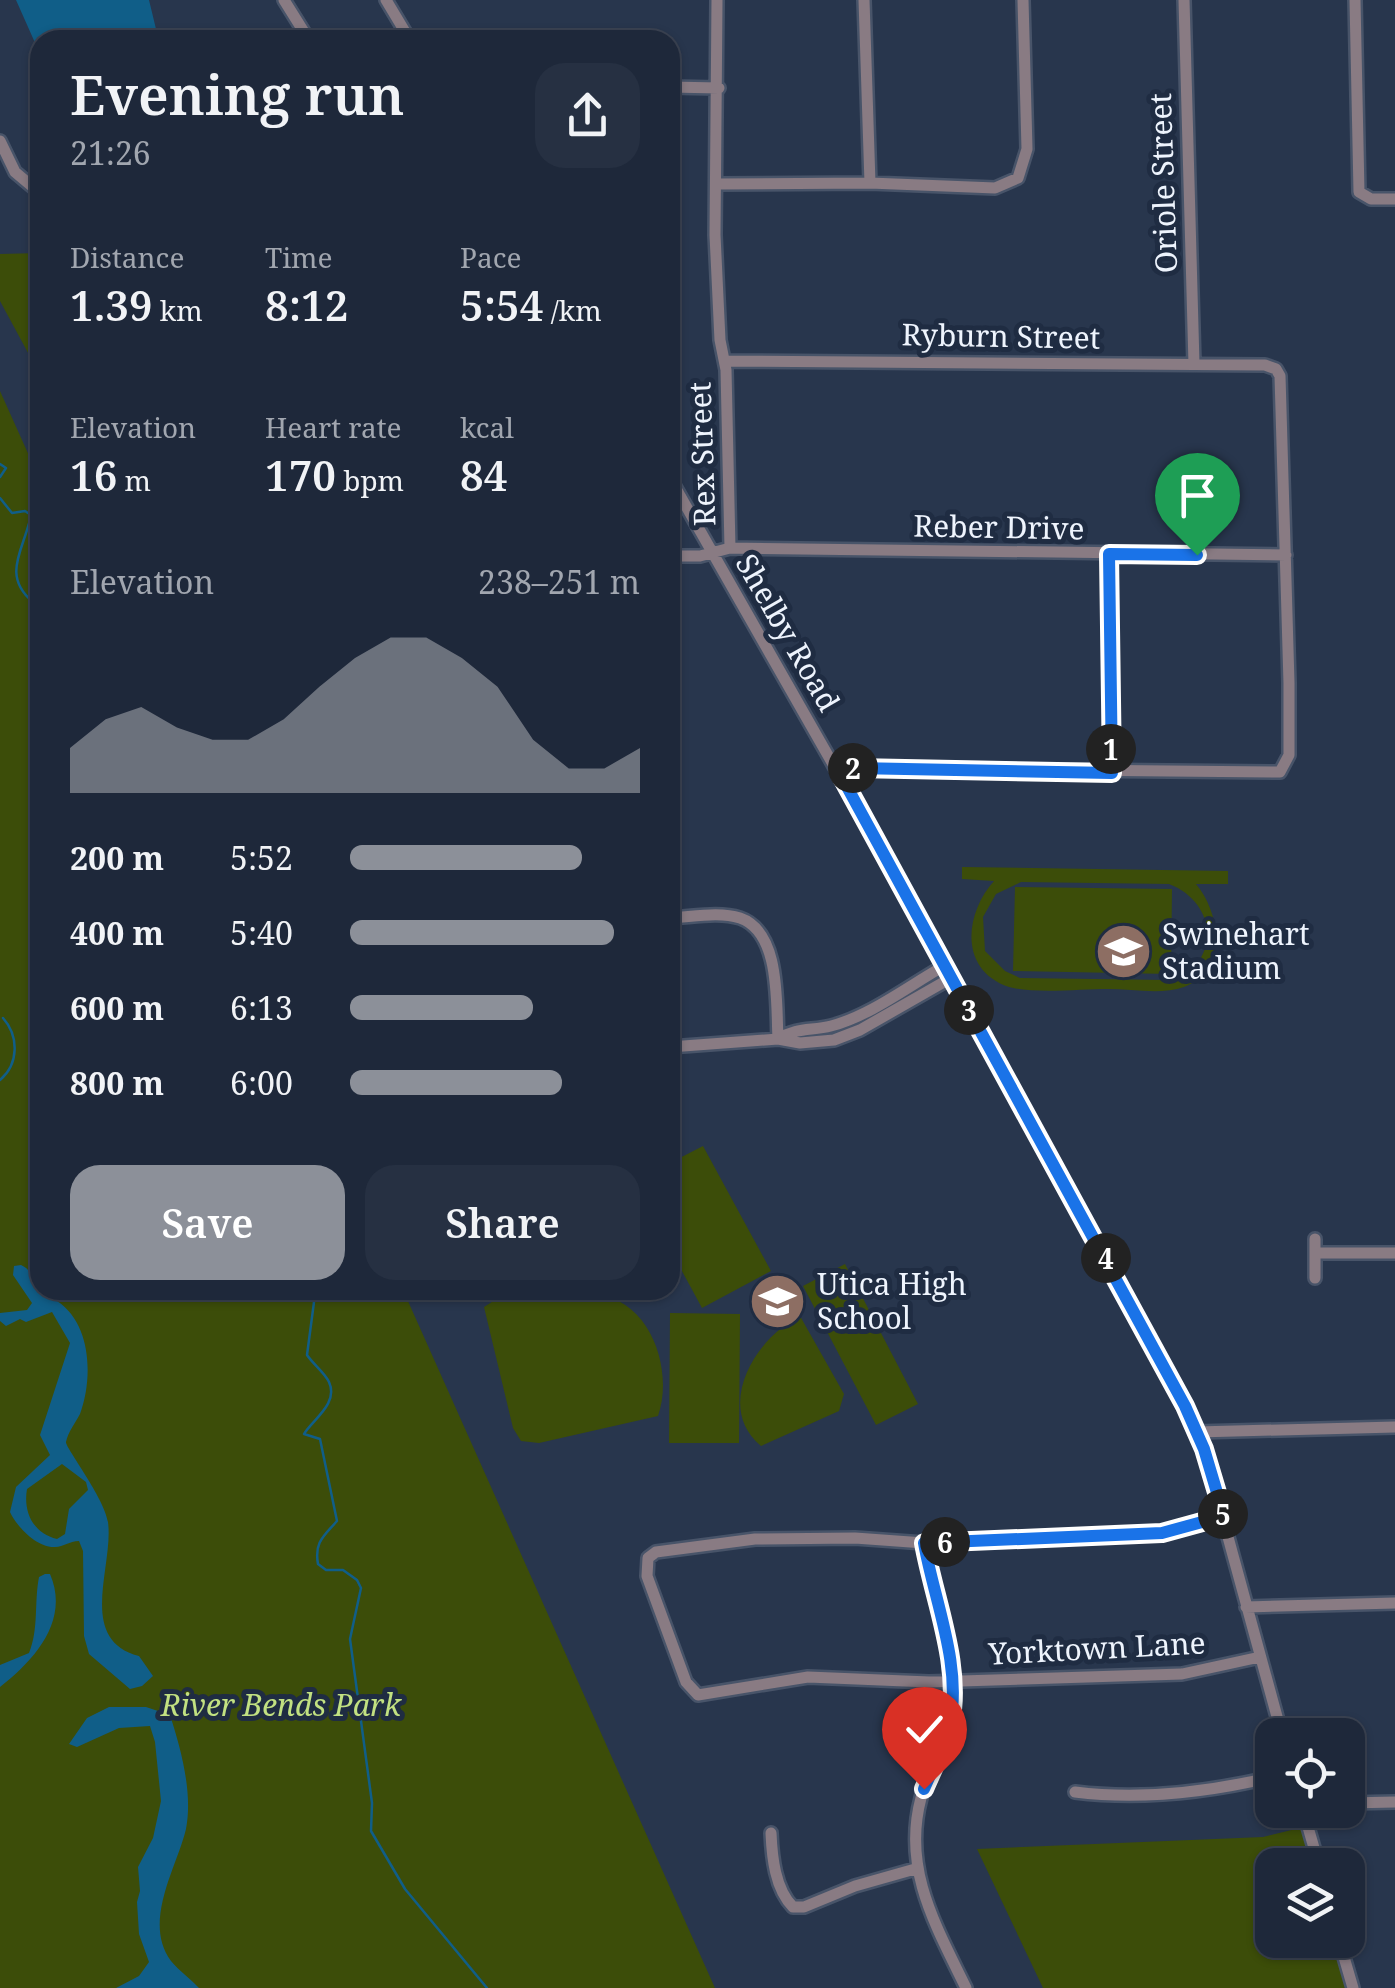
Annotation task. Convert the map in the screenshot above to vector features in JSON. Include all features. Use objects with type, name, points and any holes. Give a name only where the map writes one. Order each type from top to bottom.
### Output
[{"type":"street","points":[[284,0],[303,30]]},
{"type":"street","points":[[386,0],[404,30]]},
{"type":"street","name":"Rex Street","points":[[717,0],[716,252],[730,548]]},
{"type":"street","points":[[864,0],[870,183]]},
{"type":"street","points":[[717,184],[870,183],[980,188],[1004,186],[1018,178],[1026,149],[1023,0]]},
{"type":"street","name":"Oriole Street","points":[[1184,0],[1194,364]]},
{"type":"street","points":[[1354,0],[1362,196],[1395,198]]},
{"type":"street","points":[[680,87],[719,88]]},
{"type":"street","points":[[0,141],[15,172],[30,185]]},
{"type":"street","name":"Ryburn Street","points":[[724,361],[1265,365],[1276,369],[1281,386],[1286,555]]},
{"type":"street","name":"Shelby Road","points":[[680,496],[840,774],[1072,1193],[1197,1432],[1224,1516],[1277,1718]]},
{"type":"street","name":"Reber Drive","points":[[680,555],[730,548],[1286,555]]},
{"type":"street","points":[[1109,554],[1112,773]]},
{"type":"street","points":[[840,774],[855,768],[1273,774],[1284,768],[1289,746],[1286,555]]},
{"type":"street","points":[[680,918],[739,918],[758,929],[769,956],[778,1039]]},
{"type":"street","points":[[778,1039],[796,1028],[831,1026],[944,966]]},
{"type":"street","points":[[680,1046],[778,1039],[800,1043],[834,1040],[951,978]]},
{"type":"street","points":[[860,1013],[866,1026]]},
{"type":"street","points":[[1315,1239],[1315,1278]]},
{"type":"street","points":[[1315,1253],[1395,1252]]},
{"type":"street","points":[[1197,1432],[1395,1427]]},
{"type":"street","points":[[966,1988],[933,1920],[916,1869],[917,1820],[924,1789],[949,1727],[950,1681],[944,1631],[924,1543],[1162,1533],[1224,1516]]},
{"type":"street","name":"Yorktown Lane","points":[[924,1543],[855,1538],[736,1540],[662,1550],[648,1558],[646,1576],[686,1682],[698,1695],[808,1678],[950,1681],[1182,1674],[1260,1657]]},
{"type":"street","points":[[1246,1607],[1395,1603]]},
{"type":"street","points":[[1075,1792],[1102,1795],[1204,1791],[1255,1780]]},
{"type":"street","points":[[1365,1803],[1395,1802]]},
{"type":"street","points":[[771,1833],[776,1870],[786,1900],[793,1908],[804,1908],[855,1886],[916,1869]]},
{"type":"street","points":[[1345,1958],[1353,1988]]},
{"type":"green space","points":[[30,253],[30,356],[0,301],[0,254]]},
{"type":"green space","name":"River Bends Park","points":[[0,391],[30,458],[30,1300],[407,1300],[715,1988],[0,1988]]},
{"type":"green space","points":[[962,867],[1228,871],[1228,884],[1196,884],[1215,924],[1214,954],[1208,968],[1184,987],[1157,991],[1031,990],[1009,987],[993,979],[981,968],[971,940],[977,909],[994,881],[962,879]],"holes":[[[1021,882],[1169,884],[1198,905],[1207,934],[1198,962],[1167,980],[1020,978],[1005,971],[985,951],[983,917],[996,894]]]},
{"type":"green space","points":[[1015,887],[1172,889],[1171,974],[1013,971]]},
{"type":"green space","points":[[703,1146],[771,1271],[702,1308],[680,1267],[680,1158]]},
{"type":"green space","points":[[845,1264],[918,1404],[876,1425],[803,1286]]},
{"type":"green space","points":[[495,1300],[616,1300],[632,1310],[654,1340],[660,1359],[663,1379],[658,1416],[539,1443],[521,1441],[513,1428],[484,1307]]},
{"type":"green space","points":[[670,1313],[740,1314],[739,1443],[669,1443]]},
{"type":"green space","points":[[800,1316],[844,1394],[839,1411],[761,1446],[747,1430],[741,1412],[746,1375],[768,1340]]},
{"type":"green space","points":[[1309,1828],[1314,1848],[1255,1848],[1255,1958],[1344,1958],[1353,1988],[1043,1988],[977,1849],[1263,1837]]},
{"type":"water","points":[[16,0],[149,0],[157,30],[30,30]]},
{"type":"water","points":[[14,1266],[26,1268],[30,1274],[30,1300],[55,1300],[69,1311],[83,1338],[87,1385],[80,1414],[66,1442],[100,1500],[108,1522],[103,1618],[108,1634],[120,1647],[139,1656],[153,1676],[142,1686],[130,1689],[89,1654],[84,1636],[83,1551],[79,1541],[58,1547],[41,1544],[23,1530],[10,1512],[16,1487],[50,1455],[40,1435],[70,1343],[52,1312],[6,1326],[0,1321],[0,1313],[27,1310],[32,1303],[13,1275]],"holes":[[[62,1464],[86,1482],[88,1490],[69,1509],[65,1534],[57,1539],[42,1532],[31,1520],[27,1489]]]},
{"type":"water","points":[[50,1574],[55,1591],[52,1623],[36,1652],[0,1687],[0,1665],[29,1653],[39,1577]]},
{"type":"water","points":[[109,1707],[146,1707],[170,1715],[185,1771],[188,1815],[164,1895],[160,1929],[171,1961],[199,1988],[116,1988],[139,1976],[149,1962],[139,1934],[138,1867],[153,1838],[161,1801],[150,1726],[119,1728],[77,1747],[69,1744],[87,1718]]},
{"type":"waterway","points":[[0,464],[6,468],[0,477]]},
{"type":"waterway","points":[[0,498],[12,513],[30,514]]},
{"type":"waterway","points":[[30,518],[16,571],[18,582],[30,599]]},
{"type":"waterway","points":[[0,1080],[11,1066],[15,1050],[12,1033],[3,1018]]},
{"type":"waterway","points":[[312,1300],[307,1355],[331,1390],[328,1404],[304,1434],[320,1439],[337,1521],[324,1535],[317,1556],[318,1564],[326,1570],[343,1570],[361,1588],[350,1639],[372,1803],[371,1831],[405,1889],[487,1988]]},
{"type":"place","name":"Swinehart Stadium","points":[[1123,952]]},
{"type":"place","name":"Utica High School","points":[[778,1302]]},
{"type":"route","points":[[924,1789],[946,1737],[952,1708],[944,1631],[924,1543],[1162,1533],[1224,1516],[1204,1449],[1185,1406],[840,774],[852,768],[1112,773],[1109,554],[1197,555]]}]
